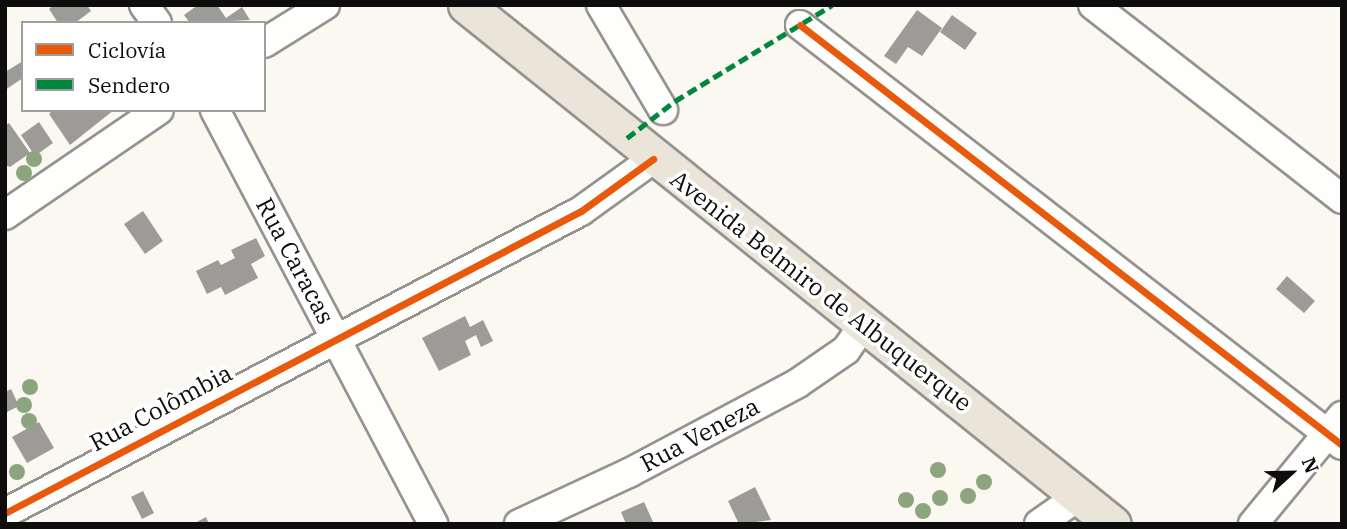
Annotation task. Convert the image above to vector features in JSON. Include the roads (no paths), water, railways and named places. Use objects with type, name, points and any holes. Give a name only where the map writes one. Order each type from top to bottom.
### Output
[{"type":"main road","name":"Avenida Belmiro de Albuquerque","points":[[466,5],[653,159],[866,323],[1113,524]]},
{"type":"street","points":[[144,5],[156,21]]},
{"type":"street","points":[[266,42],[325,5]]},
{"type":"street","points":[[601,5],[663,110]]},
{"type":"street","points":[[1093,5],[1342,199]]},
{"type":"street","points":[[800,25],[1337,431],[1253,524]]},
{"type":"street","points":[[5,215],[156,112]]},
{"type":"street","name":"Rua Caracas","points":[[216,112],[433,524]]},
{"type":"street","name":"Rua Colômbia","points":[[5,513],[335,337],[581,211],[653,159]]},
{"type":"street","name":"Rua Veneza","points":[[519,524],[629,473],[798,383],[846,350],[866,323]]},
{"type":"street","points":[[1039,524],[1079,496]]}]
